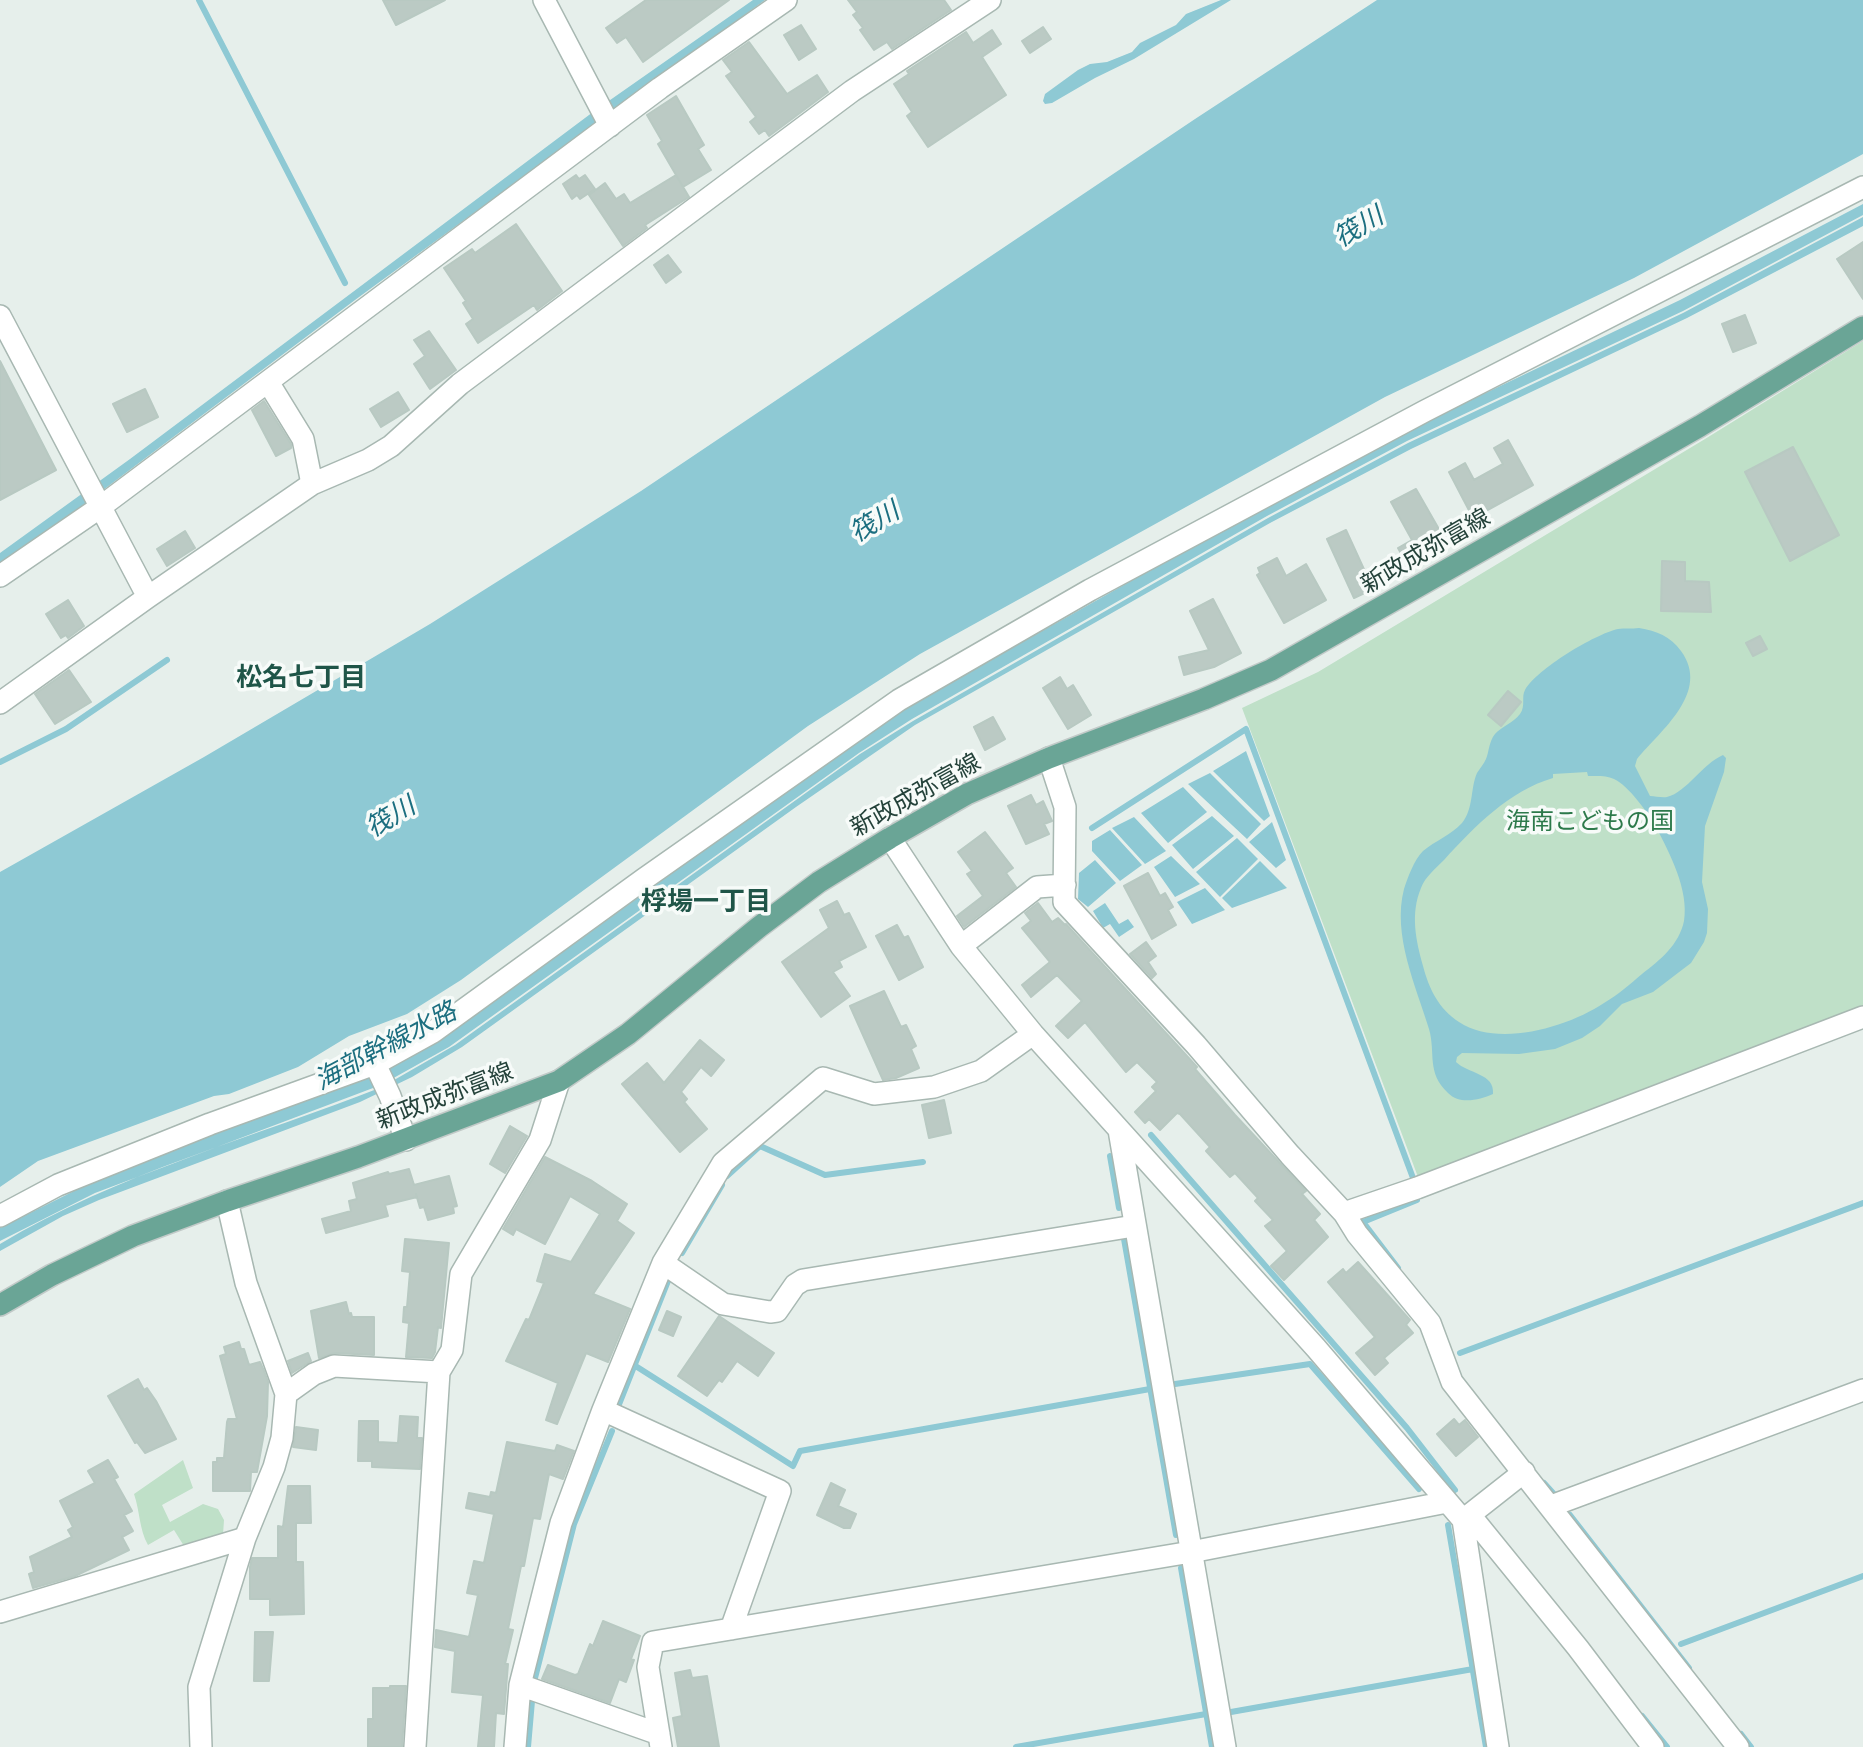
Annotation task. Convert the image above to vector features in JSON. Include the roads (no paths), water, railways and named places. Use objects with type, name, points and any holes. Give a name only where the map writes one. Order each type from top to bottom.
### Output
[{"type":"main road","name":"新政成弥富線","points":[[0,1305],[52,1275],[133,1236],[406,1140],[559,1081],[628,1034],[819,882],[890,838],[967,794],[1049,758],[1204,699],[1271,670],[1688,433],[1863,327]]},
{"type":"street","points":[[544,0],[605,118]]},
{"type":"street","points":[[0,576],[94,498],[268,382],[605,118],[786,0]]},
{"type":"street","points":[[0,704],[148,597],[312,484],[368,460],[391,446],[470,376],[852,92],[990,0]]},
{"type":"street","points":[[0,1216],[58,1185],[210,1124],[377,1066],[433,1032],[899,700],[1090,590],[1413,417],[1863,187]]},
{"type":"street","points":[[0,316],[148,597]]},
{"type":"street","points":[[268,382],[303,439],[312,484]]},
{"type":"street","points":[[1049,758],[1065,807],[1064,902],[1196,1045],[1290,1155],[1344,1213],[1357,1234],[1430,1323],[1452,1381],[1738,1747]]},
{"type":"street","points":[[890,838],[961,946],[1033,1034],[1316,1348],[1447,1502],[1466,1518],[1578,1648],[1653,1747]]},
{"type":"street","points":[[961,946],[1037,887],[1065,885]]},
{"type":"street","points":[[1344,1213],[1430,1183],[1863,1017]]},
{"type":"street","points":[[515,1747],[520,1685],[561,1523],[603,1410],[663,1263],[723,1163],[823,1078],[874,1094],[934,1087],[981,1071],[1033,1034]]},
{"type":"street","points":[[377,1066],[406,1140]]},
{"type":"street","points":[[415,1747],[439,1372],[452,1350],[461,1274],[540,1140],[559,1081]]},
{"type":"street","points":[[1119,1130],[1225,1747]]},
{"type":"street","points":[[201,1747],[199,1687],[245,1538],[274,1467],[282,1438],[286,1394],[246,1283],[227,1201]]},
{"type":"street","points":[[663,1263],[723,1304],[770,1312],[777,1311],[795,1285],[803,1280],[1134,1226]]},
{"type":"street","points":[[286,1394],[314,1374],[334,1366],[439,1372]]},
{"type":"street","points":[[1551,1506],[1863,1390]]},
{"type":"street","points":[[603,1410],[780,1491],[731,1629]]},
{"type":"street","points":[[1466,1518],[1524,1472]]},
{"type":"street","points":[[660,1741],[648,1667],[653,1642],[1191,1552],[1447,1502]]},
{"type":"street","points":[[1466,1518],[1499,1747]]},
{"type":"street","points":[[0,1612],[245,1538]]},
{"type":"street","points":[[520,1685],[660,1741]]},
{"type":"water","points":[[753,0],[765,0],[355,300],[70,515],[0,563],[0,553],[130,459],[593,112]]},
{"type":"water","points":[[1221,0],[1231,0],[1134,59],[1052,103],[1045,104],[1043,101],[1045,94],[1078,70],[1132,52],[1140,43],[1176,25],[1186,14]]},
{"type":"water","name":"筏川","points":[[1377,0],[1863,0],[1863,154],[1634,278],[1385,397],[920,654],[808,726],[461,980],[407,1014],[349,1036],[298,1067],[38,1161],[0,1187],[0,872],[204,757],[430,624],[641,491]]},
{"type":"water","points":[[1863,204],[1863,215],[1683,311],[1407,441],[1267,516],[912,719],[859,753],[449,1047],[381,1085],[95,1193],[0,1241],[0,1228],[92,1182],[170,1150],[377,1074],[456,1029],[907,707],[1266,505],[1404,432],[1680,300]]},
{"type":"water","points":[[1863,217],[1863,226],[1687,318],[1411,449],[1270,523],[915,725],[796,807],[462,1047],[412,1077],[360,1102],[99,1200],[63,1216],[0,1251],[0,1244],[45,1219],[139,1176],[382,1087],[455,1045],[860,754],[913,721],[1268,518],[1408,443],[1683,313]]},
{"type":"water","points":[[1639,628],[1668,638],[1677,646],[1689,666],[1690,681],[1687,696],[1679,710],[1637,759],[1635,766],[1650,796],[1665,797],[1674,794],[1715,759],[1723,755],[1726,758],[1724,772],[1705,826],[1702,882],[1708,909],[1704,942],[1691,963],[1653,992],[1622,1004],[1600,1026],[1582,1038],[1555,1049],[1519,1054],[1462,1053],[1456,1062],[1490,1082],[1493,1094],[1476,1099],[1458,1099],[1441,1085],[1434,1070],[1429,1029],[1407,960],[1401,906],[1407,879],[1423,851],[1453,831],[1466,817],[1475,779],[1486,759],[1491,740],[1520,714],[1525,690],[1531,682],[1567,654],[1595,638],[1618,629]],"holes":[[[1587,772],[1588,776],[1608,777],[1620,782],[1638,800],[1656,827],[1677,872],[1684,897],[1684,921],[1678,937],[1662,957],[1619,993],[1572,1020],[1513,1034],[1475,1030],[1446,1011],[1428,983],[1420,957],[1415,918],[1423,884],[1468,835],[1507,801],[1553,778],[1553,774]]]},
{"type":"water","points":[[1246,751],[1270,816],[1264,821],[1213,771]]},
{"type":"water","points":[[1210,773],[1261,824],[1247,839],[1188,784]]},
{"type":"water","points":[[1183,787],[1207,812],[1168,843],[1141,813]]},
{"type":"water","points":[[1212,816],[1234,836],[1193,869],[1172,845]]},
{"type":"water","points":[[1134,817],[1166,851],[1145,864],[1112,828]]},
{"type":"water","points":[[1272,822],[1286,860],[1276,868],[1249,842]]},
{"type":"water","points":[[1110,830],[1142,865],[1120,881],[1092,851],[1092,841]]},
{"type":"water","points":[[1237,838],[1258,859],[1220,897],[1196,872]]},
{"type":"water","points":[[1171,856],[1200,884],[1175,897],[1154,867]]},
{"type":"water","points":[[1095,860],[1116,883],[1088,907],[1078,899],[1079,873]]},
{"type":"water","points":[[1260,861],[1287,888],[1232,908],[1222,898]]},
{"type":"water","points":[[1205,888],[1225,910],[1192,924],[1177,902]]},
{"type":"water","points":[[1105,903],[1119,924],[1128,919],[1134,927],[1119,937],[1110,924],[1103,928],[1093,911]]},
{"type":"waterway","points":[[199,0],[345,283]]},
{"type":"waterway","points":[[0,762],[66,729],[167,660]]},
{"type":"waterway","points":[[1092,828],[1246,729],[1413,1178]]},
{"type":"waterway","points":[[1151,1135],[1407,1428],[1455,1490]]},
{"type":"waterway","points":[[727,1176],[760,1146],[825,1175],[923,1162]]},
{"type":"waterway","points":[[1110,1156],[1119,1208]]},
{"type":"waterway","points":[[682,1253],[722,1185]]},
{"type":"waterway","points":[[1398,1268],[1363,1222],[1417,1200]]},
{"type":"waterway","points":[[1460,1353],[1863,1203]]},
{"type":"waterway","points":[[1124,1239],[1176,1535]]},
{"type":"waterway","points":[[618,1407],[670,1276]]},
{"type":"waterway","points":[[1175,1384],[1310,1364],[1419,1489]]},
{"type":"waterway","points":[[634,1365],[793,1466],[800,1451],[1150,1389]]},
{"type":"waterway","points":[[535,1678],[574,1524],[612,1431]]},
{"type":"waterway","points":[[1544,1483],[1553,1493]]},
{"type":"waterway","points":[[1570,1515],[1689,1668]]},
{"type":"waterway","points":[[1448,1525],[1486,1747]]},
{"type":"waterway","points":[[1181,1568],[1212,1747]]},
{"type":"waterway","points":[[1681,1644],[1863,1576]]},
{"type":"waterway","points":[[1231,1712],[1473,1669]]},
{"type":"waterway","points":[[528,1747],[532,1701]]},
{"type":"waterway","points":[[1016,1747],[1206,1714]]},
{"type":"waterway","points":[[1642,1716],[1667,1747]]},
{"type":"waterway","points":[[1741,1734],[1751,1747]]},
{"type":"district","name":"松名七丁目","points":[[301,679]]},
{"type":"district","name":"桴場一丁目","points":[[706,903]]},
{"type":"park label","name":"海南こどもの国","points":[[1590,822]]},
{"type":"water label","name":"海部幹線水路","points":[[386,1047]]}]
